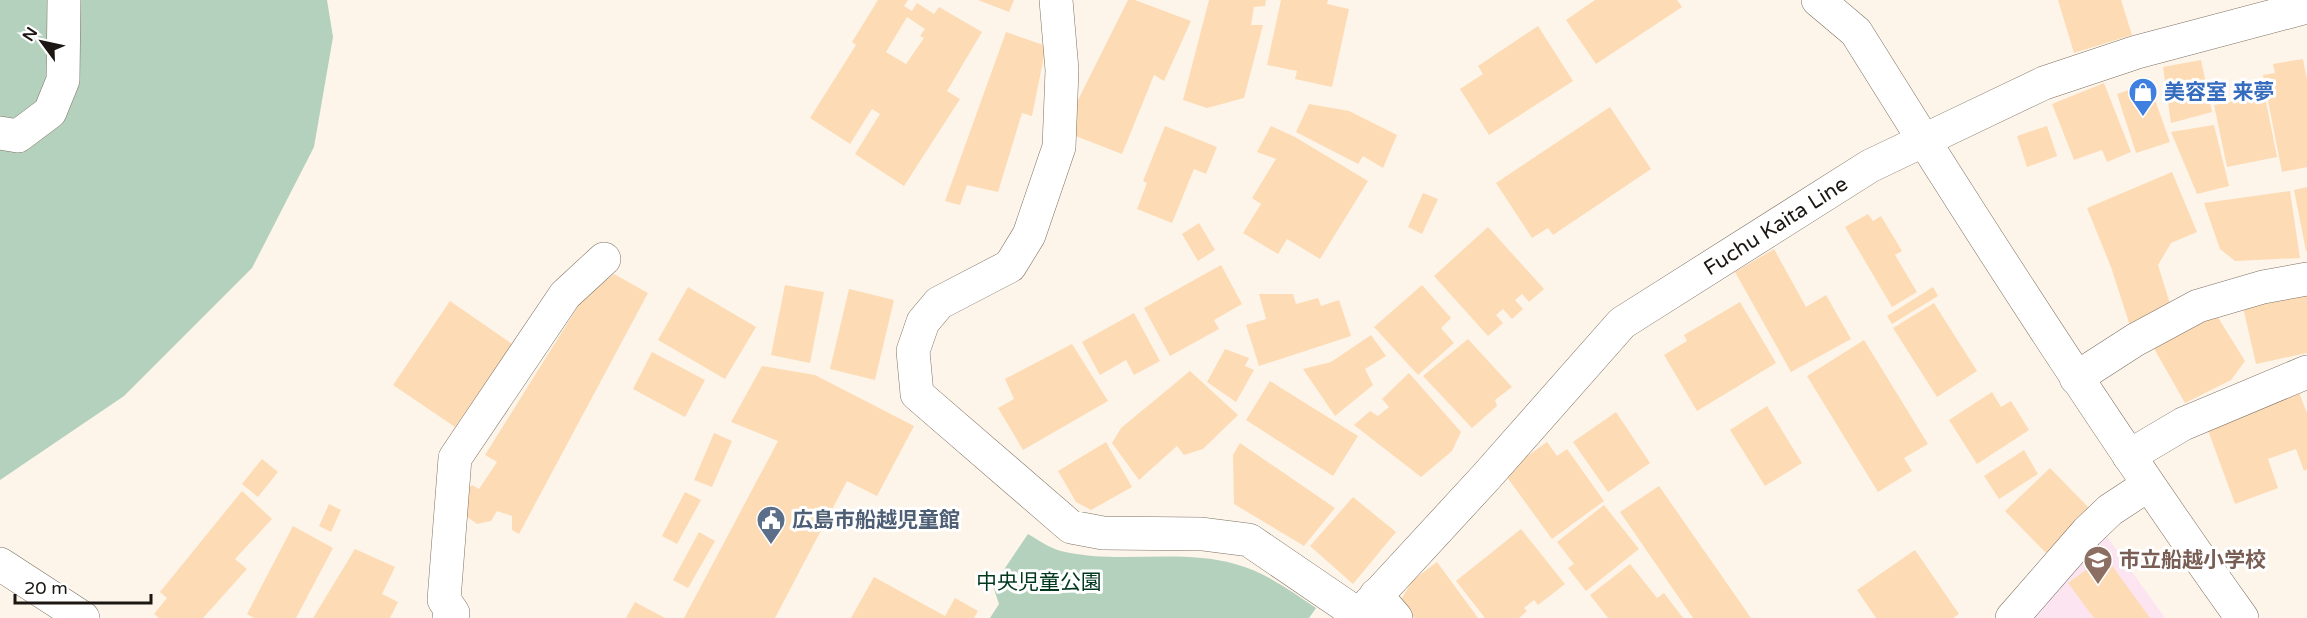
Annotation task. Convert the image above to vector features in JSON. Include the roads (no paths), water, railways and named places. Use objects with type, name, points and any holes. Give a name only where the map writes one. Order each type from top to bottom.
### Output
[{"type":"street","points":[[0,133],[18,136],[50,112],[63,80],[64,0]]},
{"type":"street","points":[[1056,0],[1062,70],[1059,147],[1029,235],[1010,266],[939,303],[923,322],[914,351],[917,394],[1071,527],[1103,533],[1202,534],[1249,540],[1372,611]]},
{"type":"street","points":[[1818,0],[1856,32],[2076,378],[2242,618]]},
{"type":"street","name":"Fuchu Kaita Line","points":[[1372,611],[1622,323],[1870,166],[2044,83],[2137,52],[2307,7]]},
{"type":"street","points":[[455,616],[444,600],[455,458],[565,295],[604,260]]},
{"type":"street","points":[[2076,378],[2135,340],[2198,306],[2263,287],[2307,279]]},
{"type":"street","points":[[2129,456],[2183,424],[2307,372]]},
{"type":"street","points":[[2012,618],[2087,532],[2110,510],[2148,485]]},
{"type":"street","points":[[0,564],[83,618]]},
{"type":"place","name":"美容室 来夢","points":[[2143,118]]},
{"type":"place","name":"広島市船越児童館","points":[[771,546]]},
{"type":"place","name":"市立船越小学校","points":[[2098,586]]},
{"type":"park label","name":"中央児童公園","points":[[1039,582]]}]
